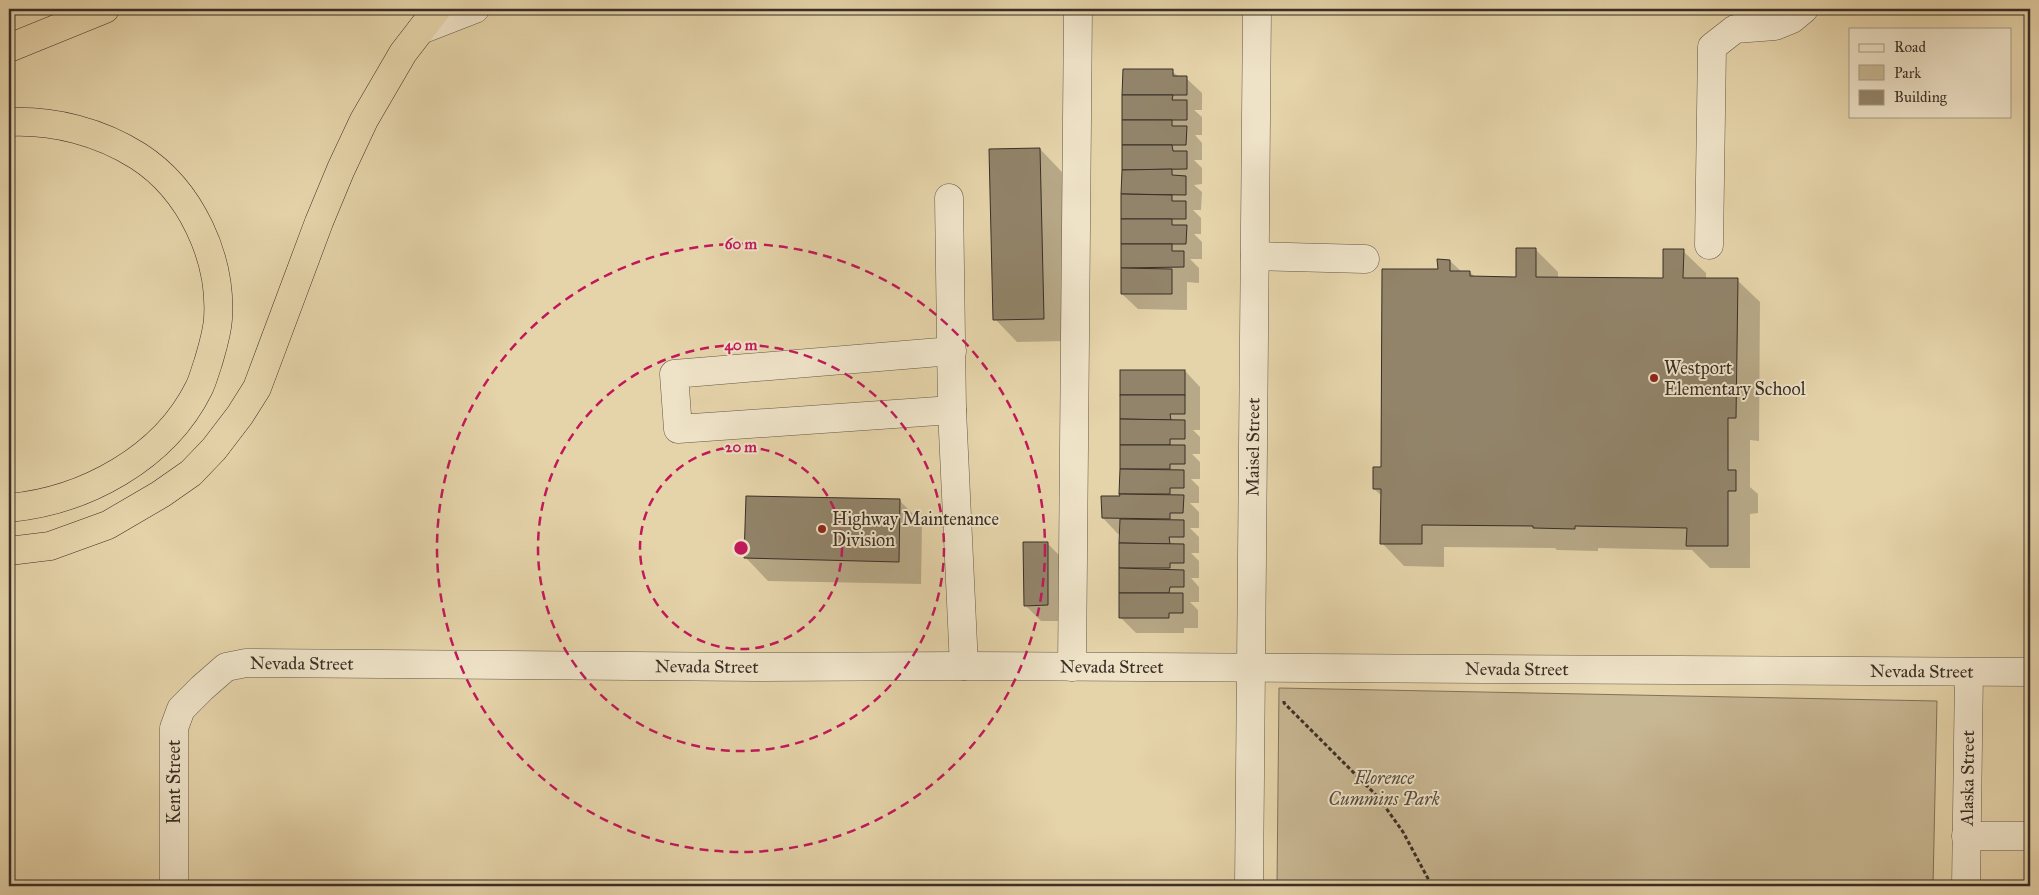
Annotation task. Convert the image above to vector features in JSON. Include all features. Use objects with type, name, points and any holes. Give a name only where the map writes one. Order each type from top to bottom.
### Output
[{"type":"highway","points":[[9,48],[104,9]]},
{"type":"highway","points":[[9,551],[50,546],[108,525],[162,494],[191,473],[214,449],[240,415],[257,388],[319,222],[341,168],[364,120],[403,53],[429,19]]},
{"type":"highway","points":[[9,122],[52,124],[78,130],[110,142],[139,157],[163,177],[181,198],[200,230],[209,252],[217,284],[218,320],[212,351],[199,388],[181,416],[162,439],[134,462],[106,480],[78,493],[44,503],[9,508]]},
{"type":"street","points":[[429,19],[475,9]]},
{"type":"street","points":[[1072,667],[1078,9]]},
{"type":"street","name":"Maisel Street","points":[[1249,886],[1257,9]]},
{"type":"street","points":[[1708,246],[1712,47],[1735,29],[1775,26],[1792,19],[1804,9]]},
{"type":"street","points":[[949,198],[952,410],[964,666]]},
{"type":"street","points":[[1255,256],[1365,259]]},
{"type":"street","points":[[952,351],[674,374],[678,429],[952,410]]},
{"type":"street","name":"Nevada Street","points":[[202,688],[226,667],[246,662],[747,667],[964,666],[2030,672]]},
{"type":"street","name":"Alaska Street","points":[[1966,886],[1969,672]]},
{"type":"street","name":"Kent Street","points":[[174,886],[174,728],[181,710],[202,688]]},
{"type":"street","points":[[1966,836],[2030,836]]},
{"type":"path","points":[[1284,698],[1284,703],[1379,798],[1403,832],[1432,886]]},
{"type":"green space","name":"Florence Cummins Park","points":[[1279,688],[1937,701],[1933,886],[1277,886]]},
{"type":"building","points":[[1123,69],[1173,69],[1173,76],[1187,76],[1187,95],[1122,95]]},
{"type":"building","points":[[1122,95],[1173,95],[1172,100],[1187,100],[1187,120],[1122,120]]},
{"type":"building","points":[[1122,120],[1172,120],[1172,126],[1187,126],[1186,145],[1122,145]]},
{"type":"building","points":[[1122,145],[1172,145],[1173,151],[1187,151],[1187,169],[1122,170]]},
{"type":"building","points":[[1040,148],[1044,319],[993,320],[989,149]]},
{"type":"building","points":[[1172,169],[1172,175],[1186,176],[1186,195],[1121,194],[1122,170]]},
{"type":"building","points":[[1121,194],[1172,195],[1172,201],[1186,201],[1186,219],[1121,219]]},
{"type":"building","points":[[1121,219],[1172,219],[1172,225],[1187,225],[1186,244],[1121,244]]},
{"type":"building","points":[[1121,244],[1172,244],[1172,251],[1184,251],[1184,267],[1121,268]]},
{"type":"building","points":[[1516,248],[1536,248],[1536,277],[1663,278],[1663,249],[1684,249],[1683,278],[1738,278],[1736,418],[1728,418],[1728,470],[1736,470],[1736,491],[1728,491],[1728,546],[1686,546],[1687,528],[1575,526],[1575,529],[1533,528],[1533,526],[1422,525],[1422,544],[1380,544],[1381,489],[1373,489],[1373,467],[1381,467],[1382,269],[1438,269],[1437,259],[1450,260],[1450,271],[1470,271],[1470,276],[1516,277]]},
{"type":"building","points":[[1121,268],[1172,269],[1172,294],[1121,294]]},
{"type":"building","points":[[1120,370],[1185,370],[1185,395],[1120,395]]},
{"type":"building","points":[[1120,395],[1185,395],[1185,414],[1170,414],[1171,420],[1120,419]]},
{"type":"building","points":[[1120,419],[1185,420],[1185,439],[1170,439],[1170,445],[1120,445]]},
{"type":"building","points":[[1120,445],[1185,445],[1185,464],[1170,464],[1170,469],[1120,469]]},
{"type":"building","points":[[1120,469],[1184,470],[1184,488],[1170,488],[1170,494],[1119,494]]},
{"type":"building","points":[[1119,494],[1184,495],[1183,513],[1170,513],[1170,519],[1102,518],[1101,496],[1120,496]]},
{"type":"building","name":"Highway Maintenance Division","points":[[746,496],[900,499],[899,562],[744,558]]},
{"type":"building","points":[[1120,519],[1184,520],[1184,537],[1169,537],[1170,544],[1119,543]]},
{"type":"building","points":[[1023,542],[1048,542],[1048,605],[1024,606]]},
{"type":"building","points":[[1119,543],[1184,544],[1184,563],[1170,563],[1170,568],[1119,568]]},
{"type":"building","points":[[1119,568],[1184,570],[1184,587],[1170,587],[1169,593],[1119,593]]},
{"type":"building","points":[[1119,593],[1183,593],[1183,613],[1169,613],[1169,618],[1119,618]]},
{"type":"place","name":"Westport Elementary School","points":[[1654,378]]},
{"type":"place","name":"Highway Maintenance Division","points":[[822,529]]}]
